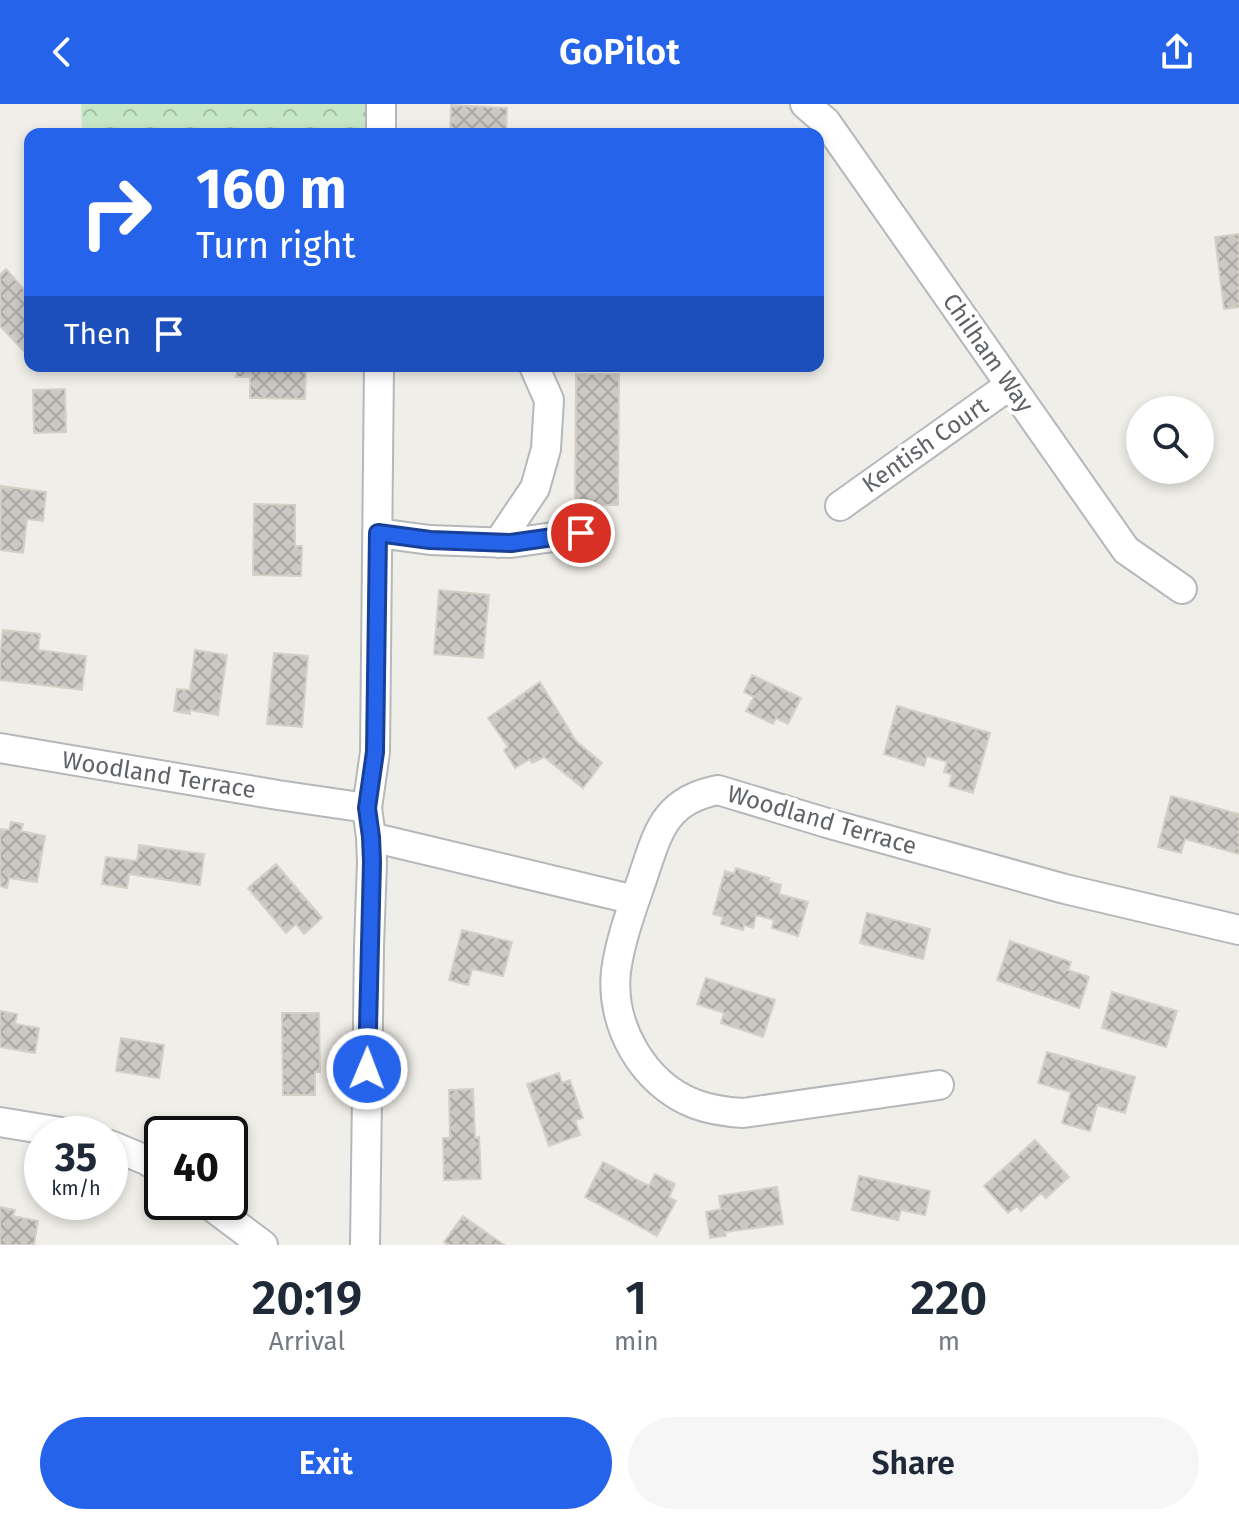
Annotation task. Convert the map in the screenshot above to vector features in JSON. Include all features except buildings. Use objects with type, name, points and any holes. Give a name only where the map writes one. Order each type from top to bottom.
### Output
[{"type":"street","points":[[381,104],[381,128]]},
{"type":"street","name":"Chilham Way","points":[[805,104],[826,122],[1126,550],[1182,589]]},
{"type":"street","points":[[365,1245],[371,837],[367,808],[375,752],[379,372]]},
{"type":"street","points":[[498,543],[535,488],[546,449],[549,400],[537,372]]},
{"type":"street","name":"Kentish Court","points":[[840,506],[1010,385]]},
{"type":"street","points":[[378,533],[430,540],[498,543],[581,533]]},
{"type":"street","name":"Woodland Terrace","points":[[0,748],[367,808]]},
{"type":"street","name":"Woodland Terrace","points":[[939,1085],[743,1113],[717,1111],[693,1103],[669,1090],[648,1071],[632,1048],[621,1023],[616,997],[616,971],[635,900],[660,831],[669,816],[684,802],[718,790],[1065,889],[1239,930]]},
{"type":"street","points":[[371,837],[635,900]]},
{"type":"street","points":[[0,1122],[24,1126]]},
{"type":"street","points":[[230,1220],[263,1245]]},
{"type":"green space","points":[[81,104],[369,104],[369,128],[82,128]]},
{"type":"route","points":[[367,1069],[372,862],[367,798],[375,752],[378,533],[430,540],[511,543],[581,533]]}]
